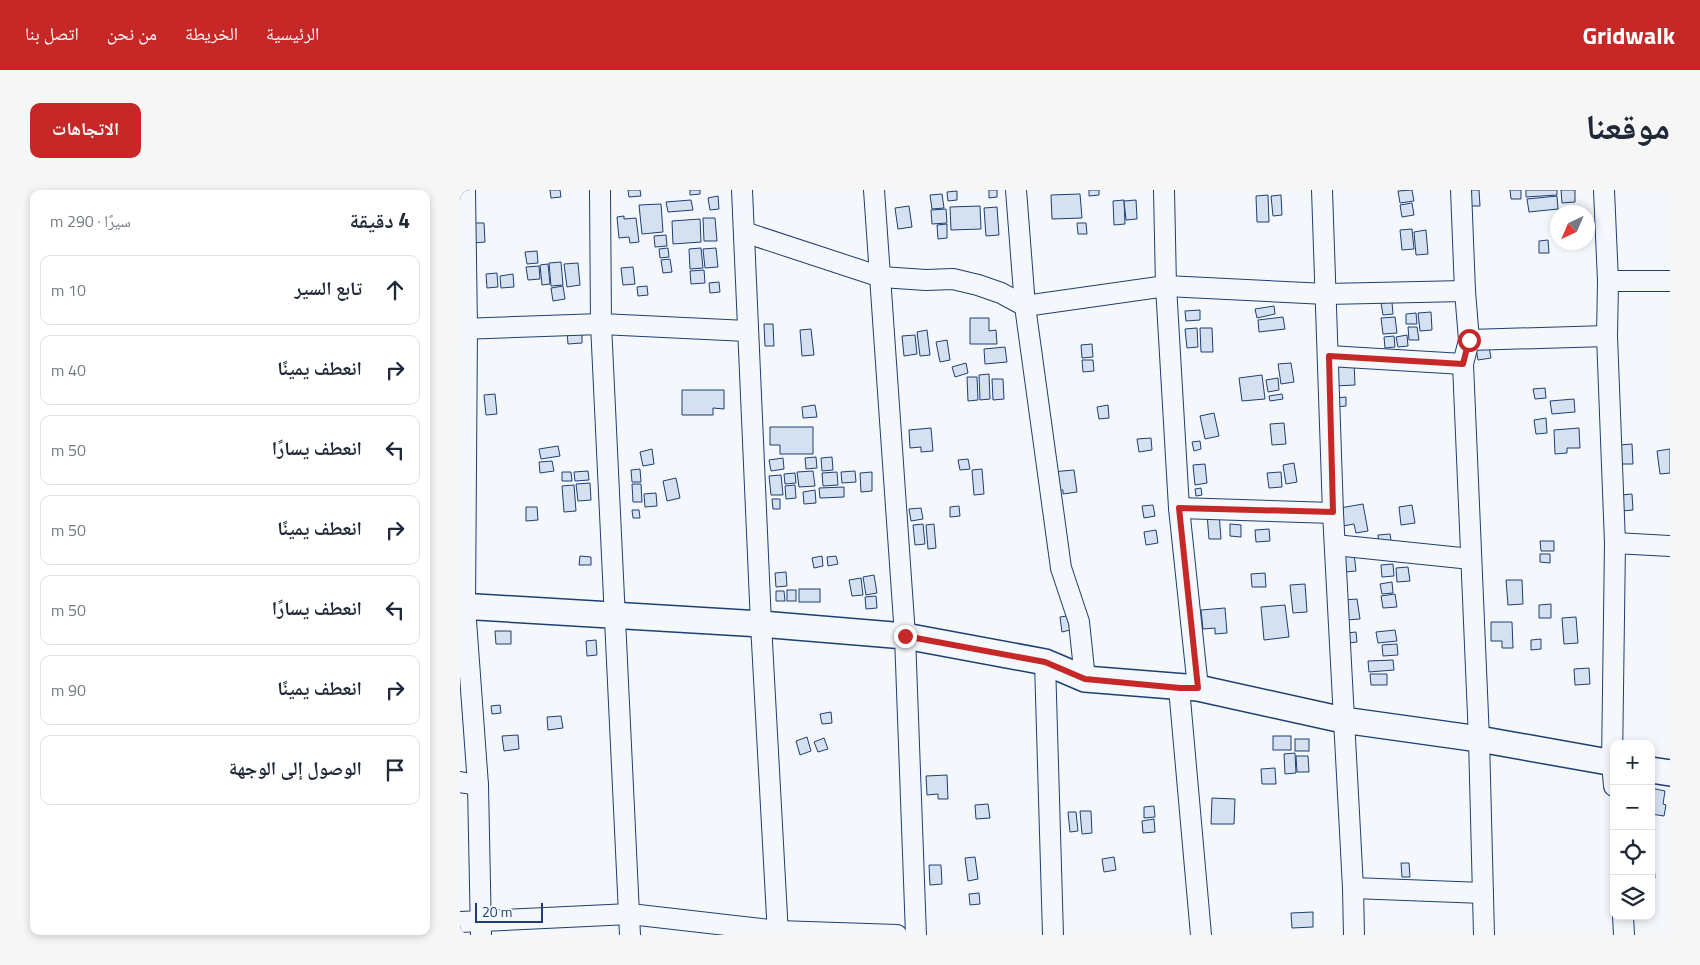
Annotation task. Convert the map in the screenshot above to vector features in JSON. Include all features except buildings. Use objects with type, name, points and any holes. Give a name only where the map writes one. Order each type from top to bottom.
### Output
[{"type":"street","points":[[465,190],[462,606],[469,784],[481,927]]},
{"type":"street","points":[[600,190],[601,324],[630,935]]},
{"type":"street","points":[[742,190],[747,331],[778,933]]},
{"type":"street","points":[[874,190],[905,636],[916,935]]},
{"type":"street","points":[[1016,190],[1025,306],[1061,568],[1079,622],[1085,679]]},
{"type":"street","points":[[1164,190],[1166,286],[1201,935]]},
{"type":"street","points":[[1322,190],[1333,512],[1354,935]]},
{"type":"street","points":[[1461,190],[1469,340],[1463,364],[1480,740],[1484,935]]},
{"type":"street","points":[[1604,190],[1608,281],[1607,336],[1615,543],[1613,740]]},
{"type":"street","points":[[744,232],[881,276],[926,280],[953,279],[978,285],[1002,293],[1025,306],[1166,286],[1326,294],[1465,291]]},
{"type":"street","points":[[1608,281],[1670,281]]},
{"type":"street","points":[[464,329],[601,324],[747,331]]},
{"type":"street","points":[[1469,340],[1607,336]]},
{"type":"street","points":[[1329,356],[1463,364]]},
{"type":"street","points":[[1179,508],[1333,512]]},
{"type":"street","points":[[1615,543],[1670,546]]},
{"type":"street","points":[[1335,546],[1472,559]]},
{"type":"street","points":[[462,606],[762,624],[905,636],[1045,662],[1085,679],[1189,688],[1343,720],[1480,740],[1610,770]]},
{"type":"street","points":[[1045,662],[1053,935]]},
{"type":"street","points":[[1655,771],[1670,773]]},
{"type":"street","points":[[1353,888],[1483,893]]},
{"type":"street","points":[[460,922],[481,927],[630,914],[778,933],[897,935]]},
{"type":"street","points":[[1623,920],[1624,935]]},
{"type":"route","points":[[905,636],[1045,662],[1085,679],[1198,688],[1179,508],[1333,512],[1329,356],[1463,364],[1469,340]]}]
